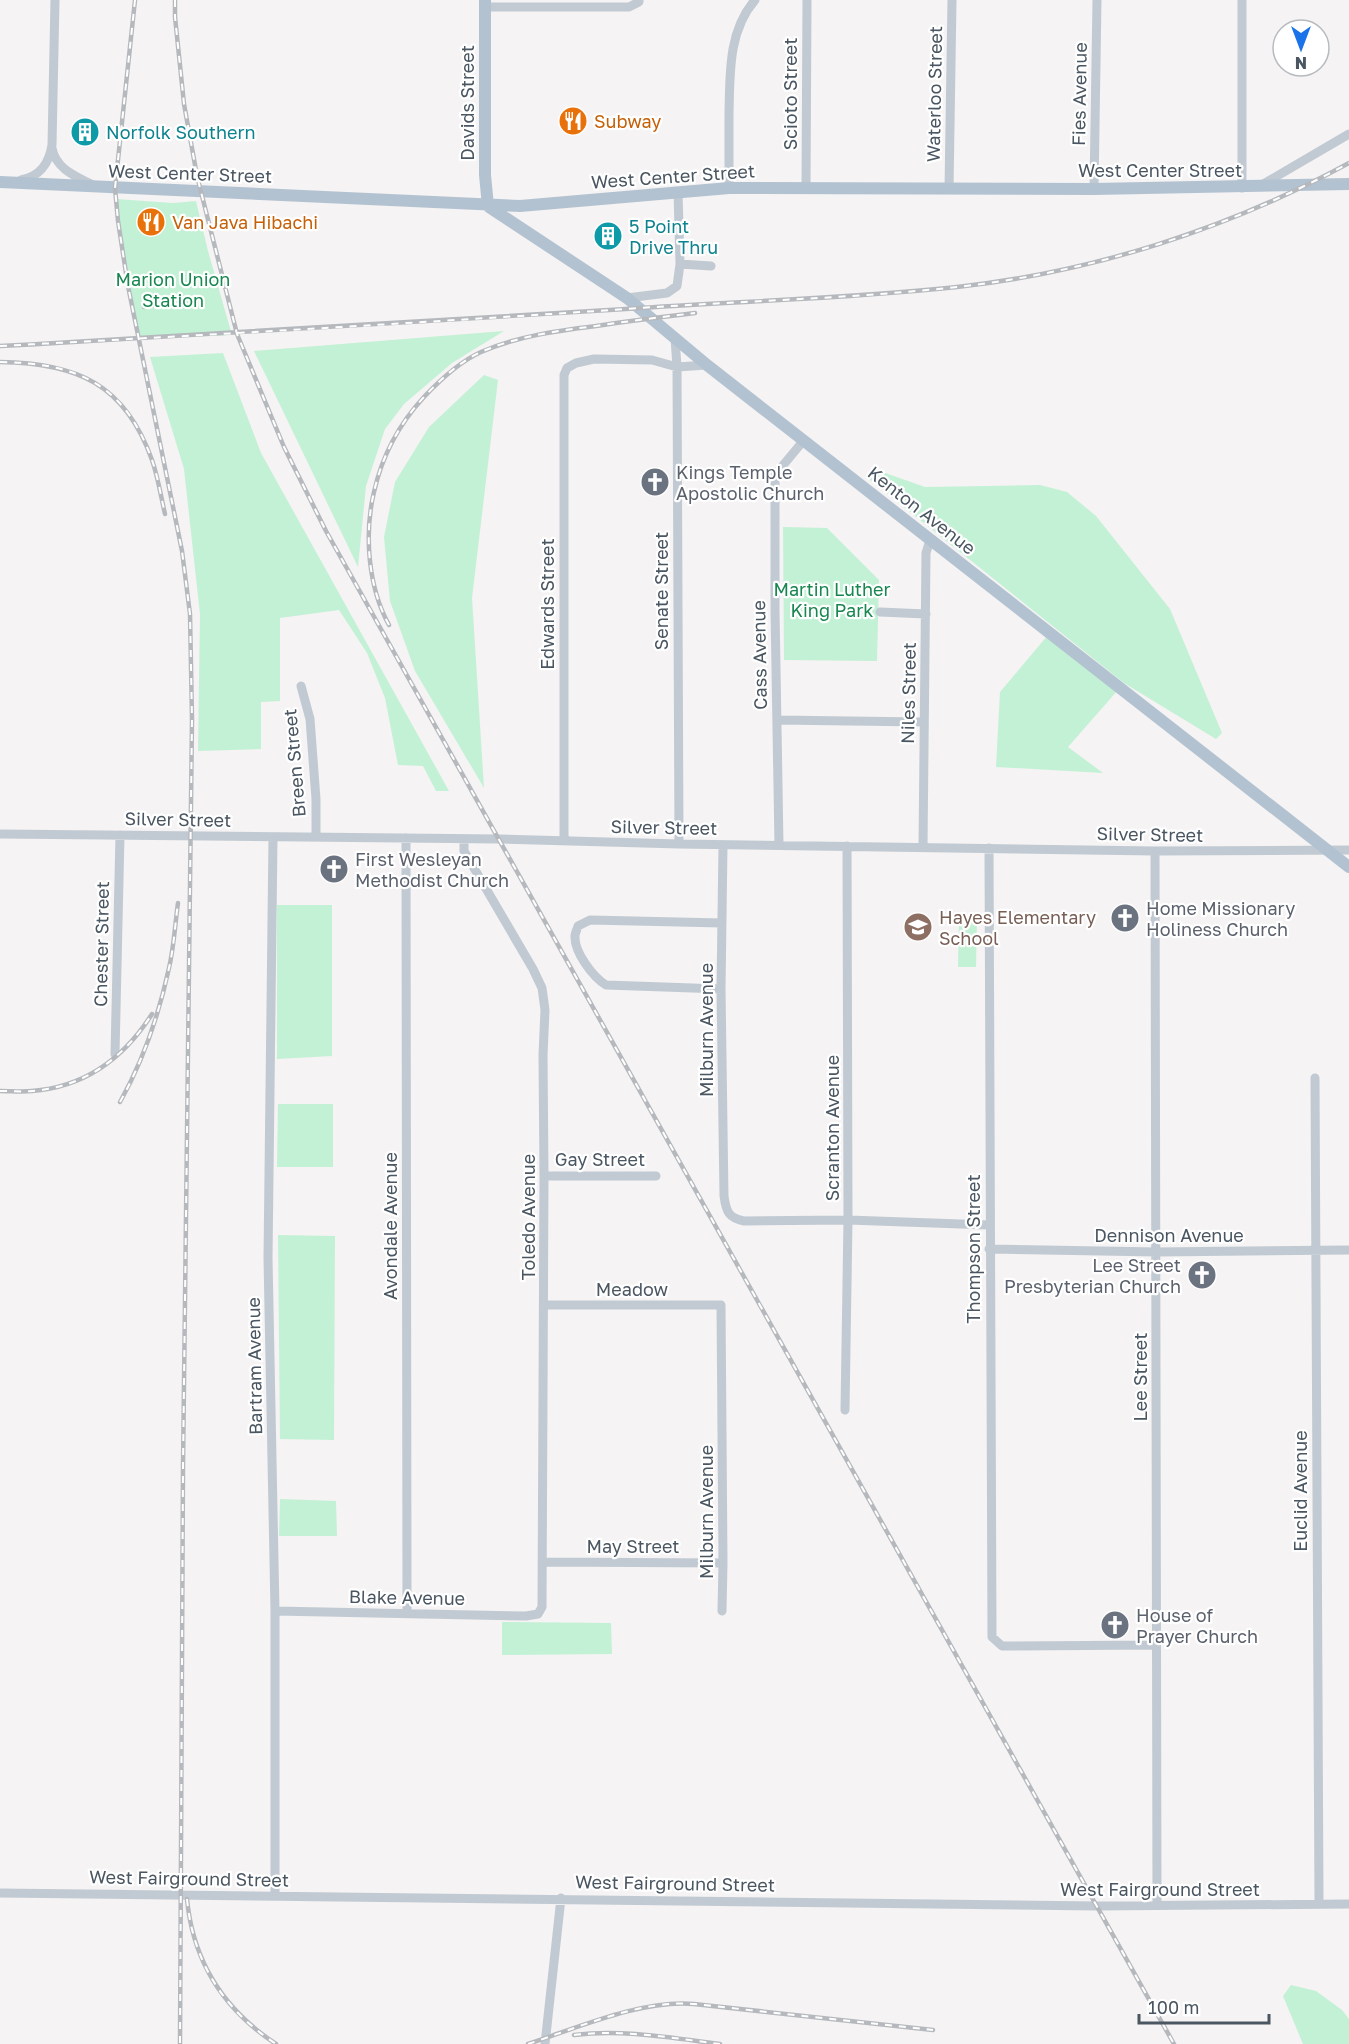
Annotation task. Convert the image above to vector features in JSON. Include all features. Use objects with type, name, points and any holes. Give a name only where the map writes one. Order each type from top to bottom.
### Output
[{"type":"main road","name":"Davids Street","points":[[485,4],[485,175],[488,206]]},
{"type":"main road","name":"West Center Street","points":[[6,182],[488,206],[520,206],[729,188],[1094,189],[1242,188],[1349,184]]},
{"type":"main road","name":"Kenton Avenue","points":[[488,206],[627,298],[930,540],[1349,867]]},
{"type":"street","points":[[6,182],[34,175],[44,168],[50,158],[55,0]]},
{"type":"street","points":[[729,188],[730,60],[736,35],[747,10],[755,0]]},
{"type":"street","name":"Scioto Street","points":[[806,187],[807,0]]},
{"type":"street","name":"Waterloo Street","points":[[949,189],[952,0]]},
{"type":"street","name":"Fies Avenue","points":[[1094,189],[1097,0]]},
{"type":"street","points":[[1242,0],[1242,188]]},
{"type":"street","points":[[485,4],[629,7],[639,1]]},
{"type":"street","points":[[1257,187],[1349,134]]},
{"type":"street","points":[[52,145],[58,163],[66,171],[98,187]]},
{"type":"street","points":[[627,298],[667,293],[677,286],[680,264],[678,192]]},
{"type":"street","points":[[680,264],[711,266]]},
{"type":"street","name":"Senate Street","points":[[675,338],[679,844]]},
{"type":"street","name":"Edwards Street","points":[[564,840],[563,381],[567,368],[576,363],[594,359],[652,360],[677,367]]},
{"type":"street","points":[[677,367],[707,364]]},
{"type":"street","name":"Cass Avenue","points":[[779,845],[775,475],[804,440]]},
{"type":"street","name":"Niles Street","points":[[923,847],[926,553],[930,540]]},
{"type":"street","points":[[880,612],[926,614]]},
{"type":"street","name":"Breen Street","points":[[301,686],[310,719],[316,799],[316,837]]},
{"type":"street","points":[[777,720],[923,722]]},
{"type":"street","name":"Silver Street","points":[[0,834],[564,840],[679,844],[1155,851],[1349,850]]},
{"type":"street","name":"Chester Street","points":[[115,1054],[120,835]]},
{"type":"street","name":"Bartram Avenue","points":[[273,837],[268,1258],[275,1611],[275,1895]]},
{"type":"street","name":"Avondale Avenue","points":[[406,838],[407,1613]]},
{"type":"street","name":"Toledo Avenue","points":[[464,839],[464,851],[533,969],[542,988],[545,1010],[543,1055],[543,1601],[538,1614]]},
{"type":"street","name":"Milburn Avenue","points":[[723,844],[722,988],[726,1210],[735,1219],[744,1221],[848,1220]]},
{"type":"street","name":"Scranton Avenue","points":[[845,1410],[848,1220],[848,846]]},
{"type":"street","name":"Thompson Street","points":[[989,848],[992,1637],[1002,1646],[1156,1645]]},
{"type":"street","name":"Lee Street","points":[[1155,851],[1157,1904]]},
{"type":"street","points":[[722,923],[590,920],[578,926],[575,936],[581,956],[595,979],[606,985],[722,988]]},
{"type":"street","name":"Euclid Avenue","points":[[1316,1078],[1319,1904]]},
{"type":"street","name":"Gay Street","points":[[544,1176],[656,1176]]},
{"type":"street","points":[[848,1220],[989,1225]]},
{"type":"street","name":"Dennison Avenue","points":[[989,1249],[1349,1250]]},
{"type":"street","name":"Meadow","points":[[544,1305],[721,1305]]},
{"type":"street","name":"Milburn Avenue","points":[[721,1305],[722,1611]]},
{"type":"street","name":"May Street","points":[[542,1562],[723,1563]]},
{"type":"street","name":"Blake Avenue","points":[[275,1611],[526,1616],[538,1614]]},
{"type":"street","name":"West Fairground Street","points":[[0,1893],[1097,1906],[1349,1904]]},
{"type":"street","points":[[545,2044],[561,1898]]},
{"type":"green space","name":"Marion Union Station","points":[[116,199],[173,203],[196,201],[232,335],[138,339],[121,249]]},
{"type":"green space","points":[[504,331],[452,363],[404,404],[385,429],[366,486],[358,567],[254,351]]},
{"type":"green space","points":[[223,353],[261,453],[449,791],[436,791],[423,766],[398,765],[385,698],[367,653],[339,610],[280,618],[280,701],[261,702],[261,749],[198,751],[200,614],[184,469],[150,357]]},
{"type":"green space","points":[[484,375],[498,380],[472,598],[484,788],[415,671],[390,601],[384,537],[395,482],[429,427]]},
{"type":"green space","points":[[874,469],[925,487],[1040,485],[1067,492],[1096,516],[1170,609],[1222,733],[1216,739],[1124,683],[865,476]]},
{"type":"green space","name":"Martin Luther King Park","points":[[783,527],[827,528],[879,580],[877,661],[784,660]]},
{"type":"green space","points":[[1048,635],[1118,690],[1068,747],[1103,773],[996,767],[1000,692]]},
{"type":"green space","points":[[277,905],[332,905],[332,1056],[277,1059]]},
{"type":"green space","points":[[959,920],[977,920],[976,967],[958,967]]},
{"type":"green space","points":[[278,1104],[333,1104],[333,1167],[277,1167]]},
{"type":"green space","points":[[278,1235],[335,1236],[334,1440],[280,1439]]},
{"type":"green space","points":[[280,1499],[336,1501],[337,1536],[279,1536]]},
{"type":"green space","points":[[502,1622],[611,1623],[612,1654],[502,1655]]},
{"type":"green space","points":[[1291,1985],[1316,1991],[1342,2010],[1349,2019],[1349,2044],[1303,2044],[1283,1996]]},
{"type":"railway","points":[[135,0],[115,188],[128,286],[182,551],[190,614],[192,719],[183,1467],[180,2044]]},
{"type":"railway","points":[[175,0],[184,104],[197,176],[237,334],[284,447],[326,531],[1174,2044]]},
{"type":"railway","points":[[0,346],[833,297],[957,287],[1059,271],[1159,244],[1256,208],[1349,163]]},
{"type":"railway","points":[[144,307],[157,305]]},
{"type":"railway","points":[[389,625],[376,594],[372,577],[369,543],[371,508],[377,479],[393,441],[415,407],[430,391],[465,361],[481,352],[509,342],[566,330],[695,313]]},
{"type":"railway","points":[[0,362],[28,363],[75,373],[95,383],[112,396],[128,413],[141,434],[152,460],[165,514]]},
{"type":"railway","points":[[120,1102],[143,1054],[160,1003],[171,960],[178,903]]},
{"type":"railway","points":[[0,1091],[51,1088],[86,1076],[116,1057],[141,1030],[152,1014]]},
{"type":"railway","points":[[187,1899],[196,1943],[214,1982],[241,2015],[276,2044]]},
{"type":"railway","points":[[528,2044],[610,2016],[653,2006],[674,2004],[694,2004],[933,2030]]},
{"type":"railway","points":[[574,2035],[629,2034],[720,2044]]},
{"type":"place","name":"Subway","points":[[573,121]]},
{"type":"place","name":"Norfolk Southern","points":[[85,132]]},
{"type":"place","name":"Van Java Hibachi","points":[[151,222]]},
{"type":"place","name":"5 Point Drive Thru","points":[[608,236]]},
{"type":"place","name":"Kings Temple Apostolic Church","points":[[655,482]]},
{"type":"place","name":"First Wesleyan Methodist Church","points":[[334,869]]},
{"type":"place","name":"Home Missionary Holiness Church","points":[[1125,918]]},
{"type":"place","name":"Hayes Elementary School","points":[[918,927]]},
{"type":"place","name":"Lee Street Presbyterian Church","points":[[1202,1275]]},
{"type":"place","name":"House of Prayer Church","points":[[1115,1625]]}]
